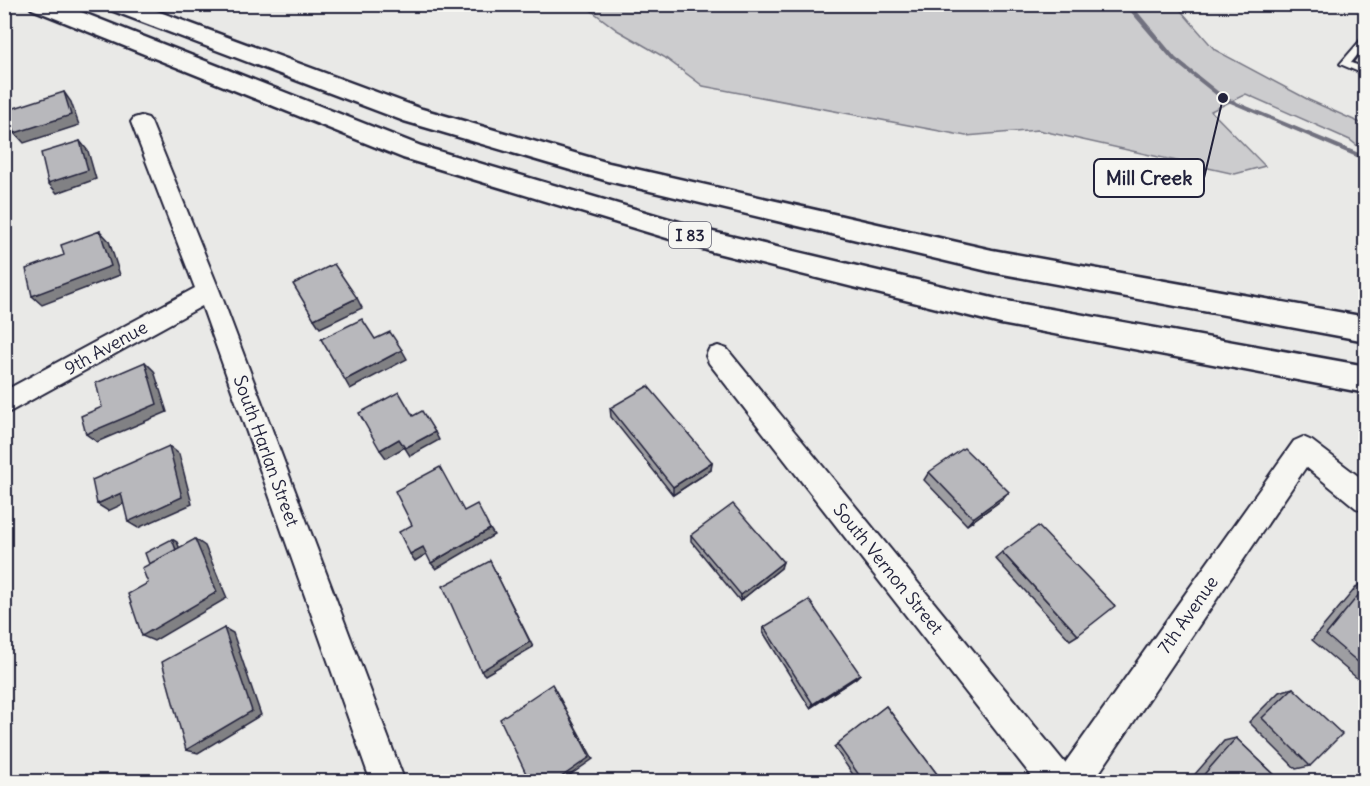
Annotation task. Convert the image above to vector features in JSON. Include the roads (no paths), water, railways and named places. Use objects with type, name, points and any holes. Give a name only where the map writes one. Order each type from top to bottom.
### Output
[{"type":"highway","name":"I 83","points":[[40,4],[412,152],[713,242],[1001,312],[1365,380]]},
{"type":"highway","name":"I 83","points":[[116,4],[413,115],[608,172],[992,261],[1365,329]]},
{"type":"street","name":"South Harlan Street","points":[[141,122],[208,292],[388,782]]},
{"type":"street","name":"9th Avenue","points":[[4,404],[208,292]]},
{"type":"street","name":"South Vernon Street","points":[[718,356],[1058,782]]},
{"type":"street","name":"7th Avenue","points":[[1072,782],[1303,449],[1365,499]]},
{"type":"lane","points":[[1365,37],[1345,64],[1365,72]]},
{"type":"waterway","points":[[1127,4],[1174,59],[1223,98],[1366,159]]},
{"type":"place","name":"Mill Creek","points":[[1223,98]]}]
